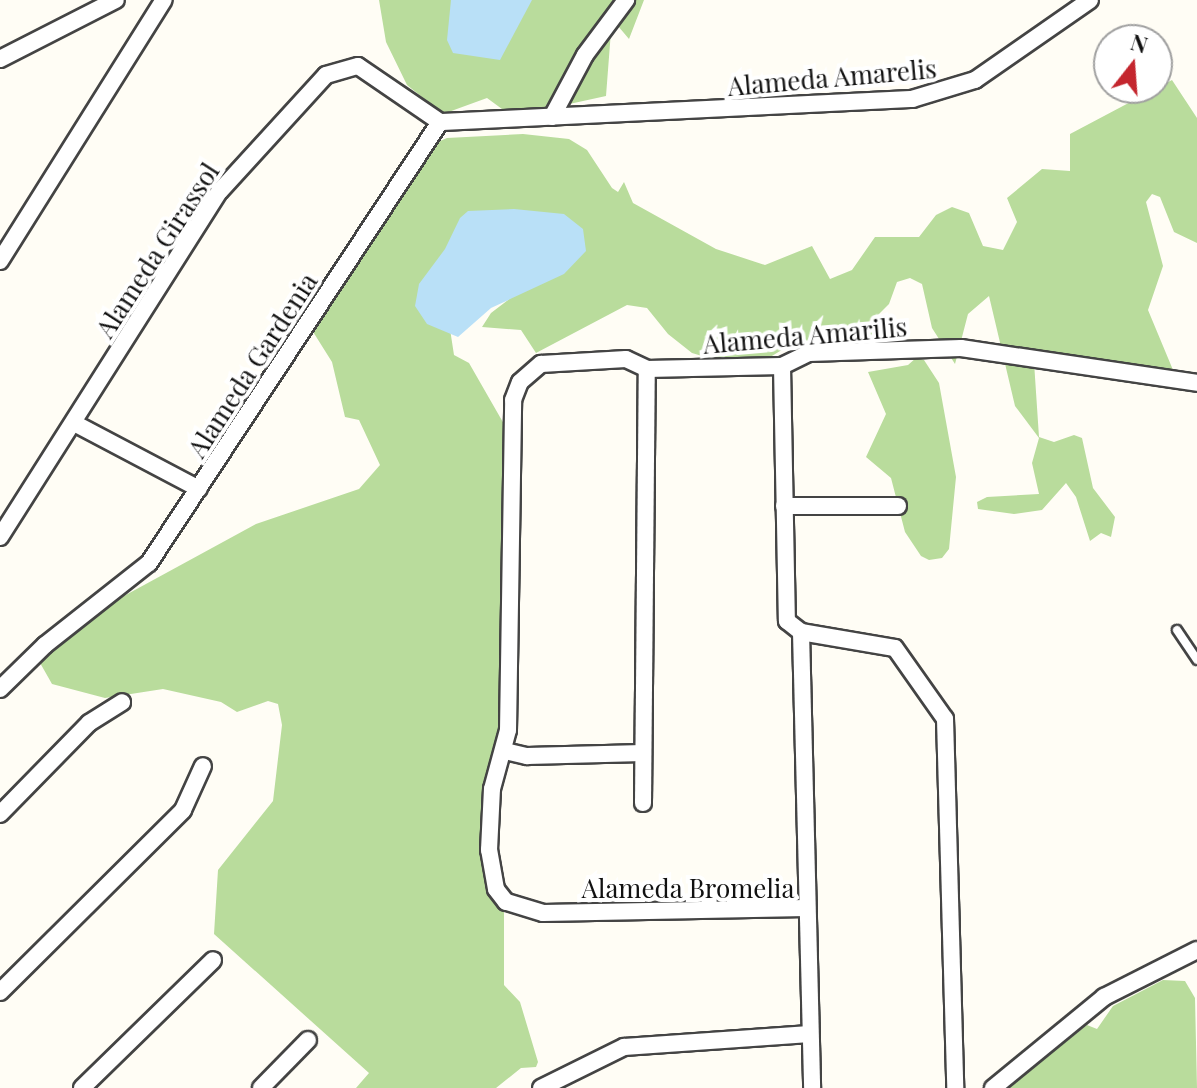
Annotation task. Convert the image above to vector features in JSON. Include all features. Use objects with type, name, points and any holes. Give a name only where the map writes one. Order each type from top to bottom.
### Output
[{"type":"street","points":[[0,59],[116,0]]},
{"type":"street","points":[[0,261],[164,0]]},
{"type":"street","points":[[440,122],[552,117],[585,55],[626,0]]},
{"type":"street","name":"Alameda Amarelis","points":[[552,117],[669,115],[929,96],[958,88],[1002,65],[1090,0]]},
{"type":"street","name":"Alameda Girassol","points":[[0,537],[220,191],[326,75],[358,66],[440,122]]},
{"type":"street","name":"Alameda Gardenia","points":[[0,689],[55,637],[138,575],[199,489],[440,122]]},
{"type":"street","name":"Alameda Amarilis","points":[[505,751],[513,400],[520,382],[541,364],[626,359],[647,369],[782,366],[809,353],[961,348],[1197,383]]},
{"type":"street","points":[[782,366],[787,621],[801,632],[885,643],[943,710],[955,1088]]},
{"type":"street","points":[[643,803],[647,369]]},
{"type":"street","points":[[74,423],[199,489]]},
{"type":"street","points":[[784,506],[898,506]]},
{"type":"street","points":[[801,632],[806,908]]},
{"type":"street","points":[[0,814],[89,723],[122,702]]},
{"type":"street","points":[[505,751],[527,756],[643,753]]},
{"type":"street","name":"Alameda Bromelia","points":[[505,751],[492,789],[489,850],[492,878],[506,902],[543,913],[806,908],[812,1088]]},
{"type":"street","points":[[0,992],[183,810],[203,766]]},
{"type":"street","points":[[993,1088],[1104,997],[1197,950]]},
{"type":"street","points":[[82,1088],[213,960]]},
{"type":"street","points":[[541,1088],[624,1047],[810,1034]]},
{"type":"street","points":[[261,1088],[308,1040]]},
{"type":"lane","points":[[1177,630],[1197,660]]},
{"type":"green space","points":[[379,0],[644,0],[629,39],[618,26],[611,31],[606,96],[528,113],[502,109],[487,98],[443,114],[407,85],[386,42]]},
{"type":"green space","points":[[1173,82],[1197,118],[1197,243],[1174,232],[1160,197],[1152,194],[1146,202],[1163,266],[1148,310],[1173,370],[1034,362],[1039,437],[1054,442],[1074,435],[1082,438],[1093,488],[1115,517],[1111,537],[1101,533],[1090,541],[1076,497],[1066,483],[1042,510],[1014,514],[978,509],[977,502],[987,497],[1039,494],[1032,463],[1039,438],[1015,406],[989,296],[968,314],[955,364],[932,328],[922,284],[910,278],[897,282],[889,304],[869,324],[874,331],[907,344],[785,348],[749,370],[692,353],[668,334],[647,308],[627,305],[536,353],[521,330],[482,327],[491,313],[559,261],[450,329],[454,355],[469,363],[512,438],[505,751],[494,778],[492,877],[504,899],[504,985],[520,1002],[538,1062],[536,1067],[521,1068],[496,1088],[356,1088],[369,1073],[214,934],[218,870],[273,801],[282,725],[278,704],[268,701],[237,712],[221,702],[163,689],[105,698],[52,684],[35,654],[67,627],[256,524],[359,489],[380,465],[359,420],[345,417],[332,362],[310,327],[307,302],[424,148],[447,138],[523,134],[569,139],[587,150],[612,188],[618,192],[624,182],[633,203],[716,249],[765,265],[812,246],[830,279],[852,270],[875,237],[919,237],[936,215],[952,207],[969,213],[983,246],[1003,250],[1017,222],[1007,198],[1042,169],[1070,171],[1070,134],[1127,104],[1173,104]]},
{"type":"green space","points":[[916,358],[924,360],[939,383],[956,477],[949,549],[942,558],[929,560],[921,556],[905,532],[891,478],[866,457],[886,414],[868,372],[908,365]]},
{"type":"green space","points":[[1163,980],[1185,981],[1195,998],[1197,1088],[1007,1088],[1087,1025],[1097,1029],[1113,1006]]},
{"type":"water","points":[[451,0],[532,0],[500,60],[453,53],[447,40]]},
{"type":"water","points":[[514,209],[564,214],[583,229],[586,251],[564,274],[491,308],[458,337],[427,324],[415,306],[419,284],[445,249],[460,218],[468,211]]}]
